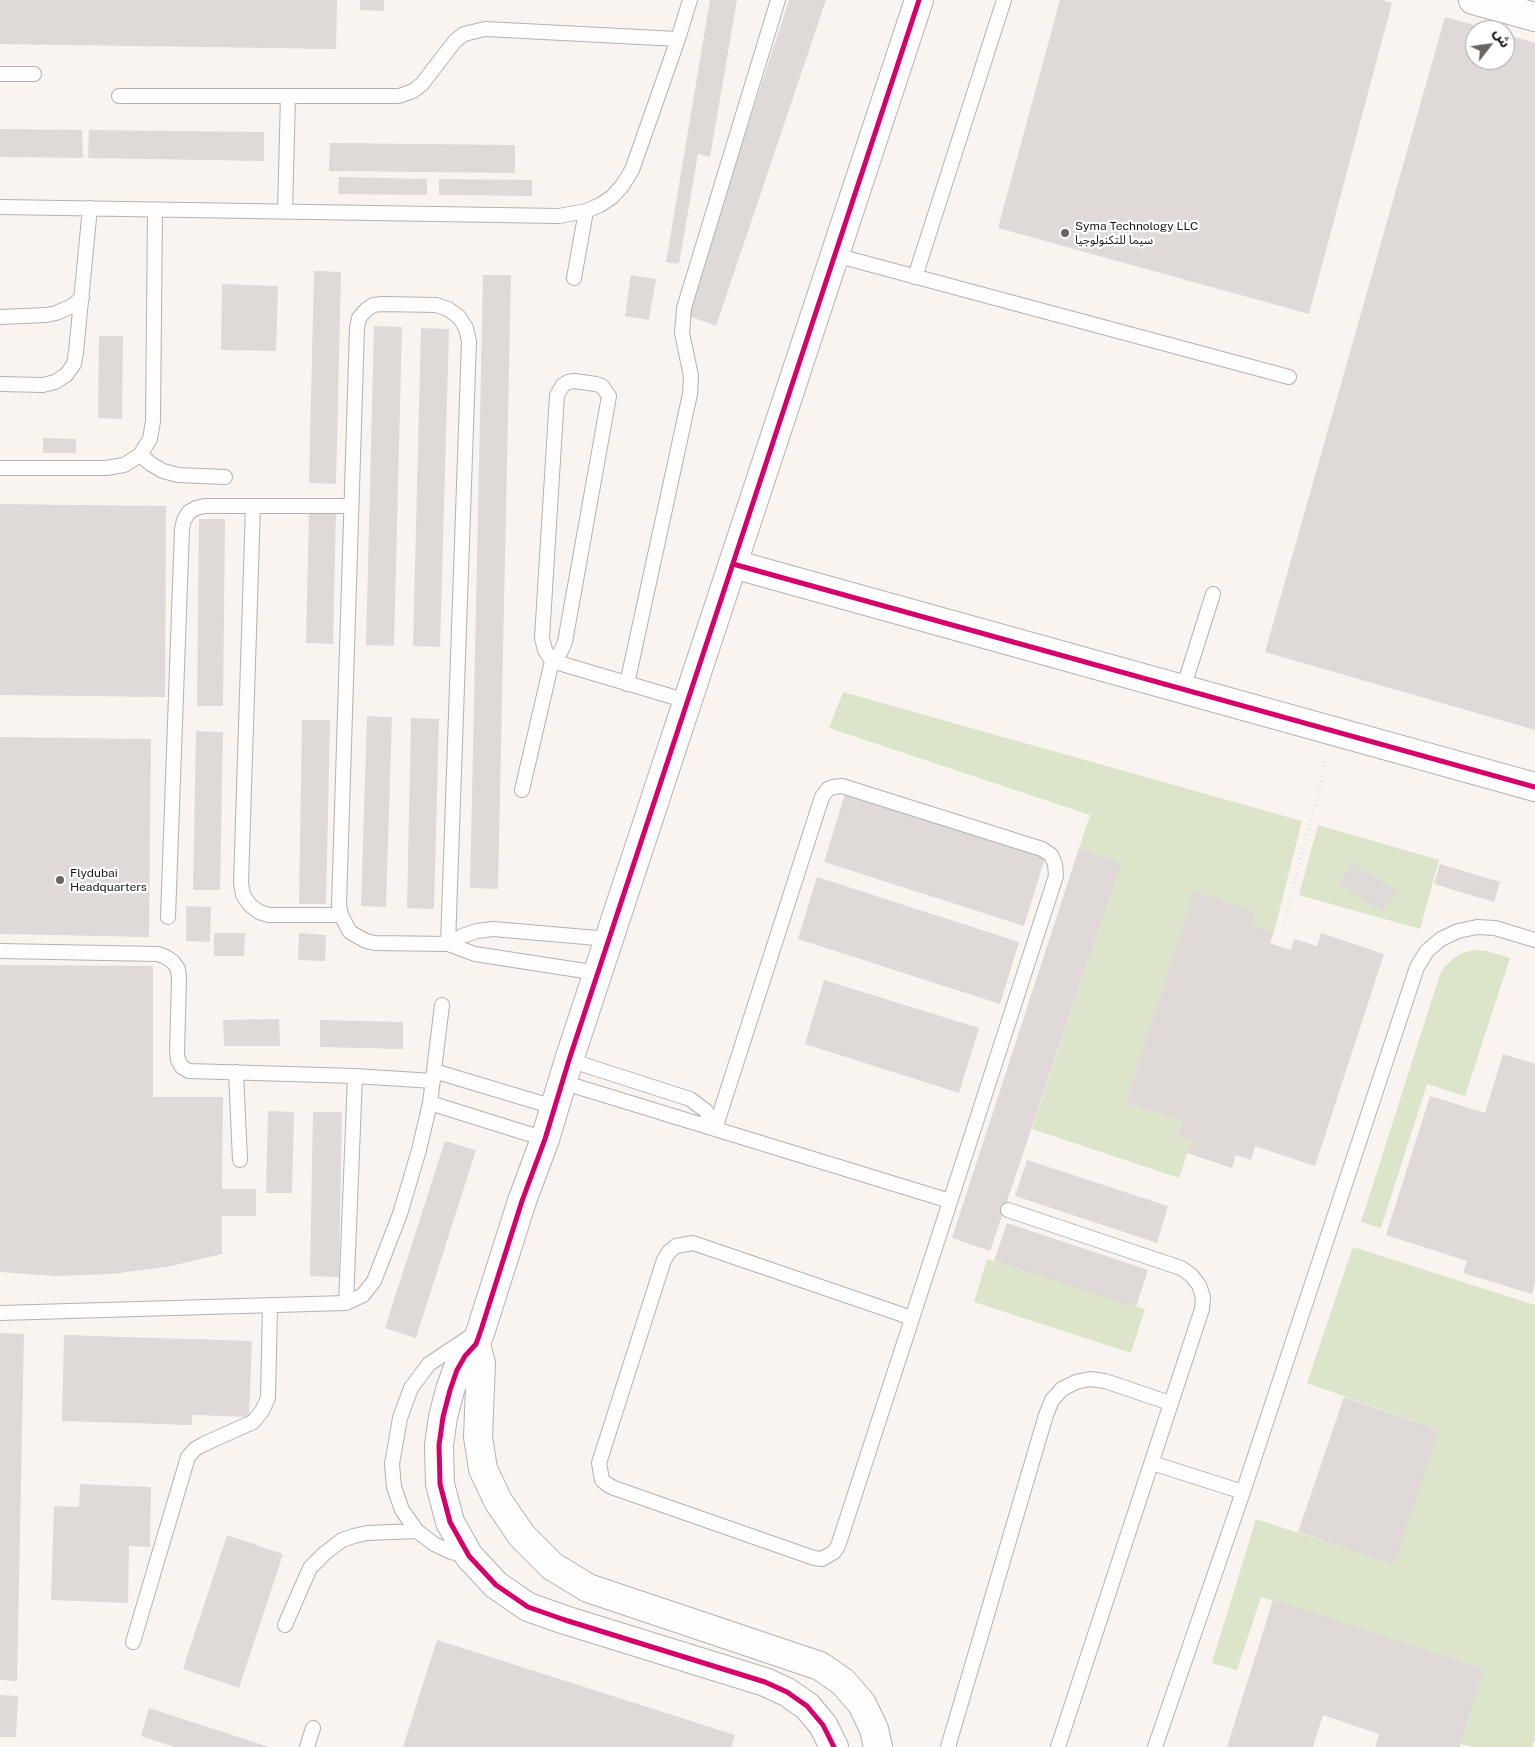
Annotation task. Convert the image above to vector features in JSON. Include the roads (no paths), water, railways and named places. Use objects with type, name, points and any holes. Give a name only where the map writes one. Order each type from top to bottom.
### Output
[{"type":"street","points":[[834,1747],[823,1725],[807,1706],[787,1692],[765,1682],[528,1607],[496,1585],[470,1556],[450,1522],[440,1484],[439,1445],[443,1417],[456,1370],[478,1337],[522,1201],[545,1139],[609,939],[919,0]]},
{"type":"street","points":[[1473,0],[1535,17]]},
{"type":"street","points":[[733,564],[1535,787]]},
{"type":"street","points":[[478,1337],[481,1362],[478,1437],[483,1469],[498,1502],[522,1536],[552,1566],[588,1588],[820,1666],[844,1682],[862,1704],[874,1730],[878,1747]]},
{"type":"lane","points":[[0,207],[285,210],[559,216],[586,211],[612,197],[632,170],[690,0]]},
{"type":"lane","points":[[627,684],[690,394],[691,376],[682,333],[684,308],[778,0]]},
{"type":"lane","points":[[915,277],[1004,0]]},
{"type":"lane","points":[[119,96],[399,96],[413,91],[422,84],[455,41],[464,34],[485,28],[678,39]]},
{"type":"lane","points":[[0,74],[34,74]]},
{"type":"lane","points":[[285,210],[288,96]]},
{"type":"lane","points":[[0,384],[43,385],[55,382],[66,375],[74,364],[90,208]]},
{"type":"lane","points":[[0,468],[106,468],[124,465],[140,455],[150,439],[153,421],[155,210]]},
{"type":"lane","points":[[574,278],[586,211]]},
{"type":"lane","points":[[835,255],[1289,377]]},
{"type":"lane","points":[[0,317],[56,313],[72,306],[82,298]]},
{"type":"lane","points":[[448,944],[469,341],[466,328],[459,317],[448,309],[436,305],[382,304],[374,305],[366,310],[360,318],[357,328],[339,896],[341,915],[344,924],[350,932],[366,942],[448,944],[475,954],[598,973]]},
{"type":"lane","points":[[522,790],[552,661],[560,653],[565,642],[609,396],[606,390],[596,384],[568,382],[563,385],[557,395],[542,638],[546,650],[552,661],[688,701]]},
{"type":"lane","points":[[140,455],[163,471],[178,475],[226,477]]},
{"type":"lane","points":[[168,917],[182,528],[184,520],[189,512],[205,506],[352,506]]},
{"type":"lane","points":[[253,506],[241,883],[243,895],[250,905],[259,912],[269,915],[341,915]]},
{"type":"lane","points":[[1183,689],[1212,594]]},
{"type":"lane","points":[[715,1128],[822,797],[832,787],[842,786],[1042,849],[1051,855],[1056,864],[1056,876],[838,1546],[829,1556],[814,1558],[614,1488],[602,1480],[599,1463],[664,1260],[676,1246],[684,1243],[693,1243],[912,1318]]},
{"type":"lane","points":[[1155,1747],[1243,1492],[1417,967],[1427,951],[1441,939],[1458,931],[1477,927],[1495,928],[1535,940]]},
{"type":"lane","points":[[448,944],[462,936],[477,931],[493,929],[609,939]]},
{"type":"lane","points":[[0,950],[158,954],[166,957],[178,969],[176,1052],[182,1067],[189,1071],[355,1076],[433,1076],[562,1083],[690,1099],[706,1111],[712,1119],[715,1128]]},
{"type":"lane","points":[[0,1314],[346,1303],[363,1294],[374,1281],[400,1214],[419,1150],[430,1103],[442,1005]]},
{"type":"lane","points":[[236,1072],[240,1160]]},
{"type":"lane","points":[[346,1303],[355,1076]]},
{"type":"lane","points":[[562,1083],[950,1201]]},
{"type":"lane","points":[[430,1103],[545,1139]]},
{"type":"lane","points":[[1008,1210],[1181,1268],[1192,1275],[1199,1285],[1203,1296],[1202,1309],[1058,1747]]},
{"type":"lane","points":[[133,1642],[188,1457],[195,1449],[204,1444],[253,1422],[262,1411],[268,1398],[270,1305]]},
{"type":"lane","points":[[470,1556],[451,1552],[434,1544],[417,1530],[402,1510],[394,1487],[392,1464],[400,1418],[411,1388],[430,1364],[454,1346],[478,1337]]},
{"type":"lane","points":[[948,1747],[1043,1424],[1052,1400],[1062,1389],[1076,1382],[1090,1379],[1105,1381],[1170,1404]]},
{"type":"lane","points":[[1152,1464],[1243,1492]]},
{"type":"lane","points":[[285,1625],[310,1568],[325,1552],[342,1540],[354,1536],[367,1533],[417,1530]]},
{"type":"lane","points":[[307,1747],[314,1728]]},
{"type":"place","name":"Syma Technology LLC سيما للتكنولوجيا","points":[[1065,233]]},
{"type":"place","name":"Flydubai Headquarters","points":[[60,880]]}]
